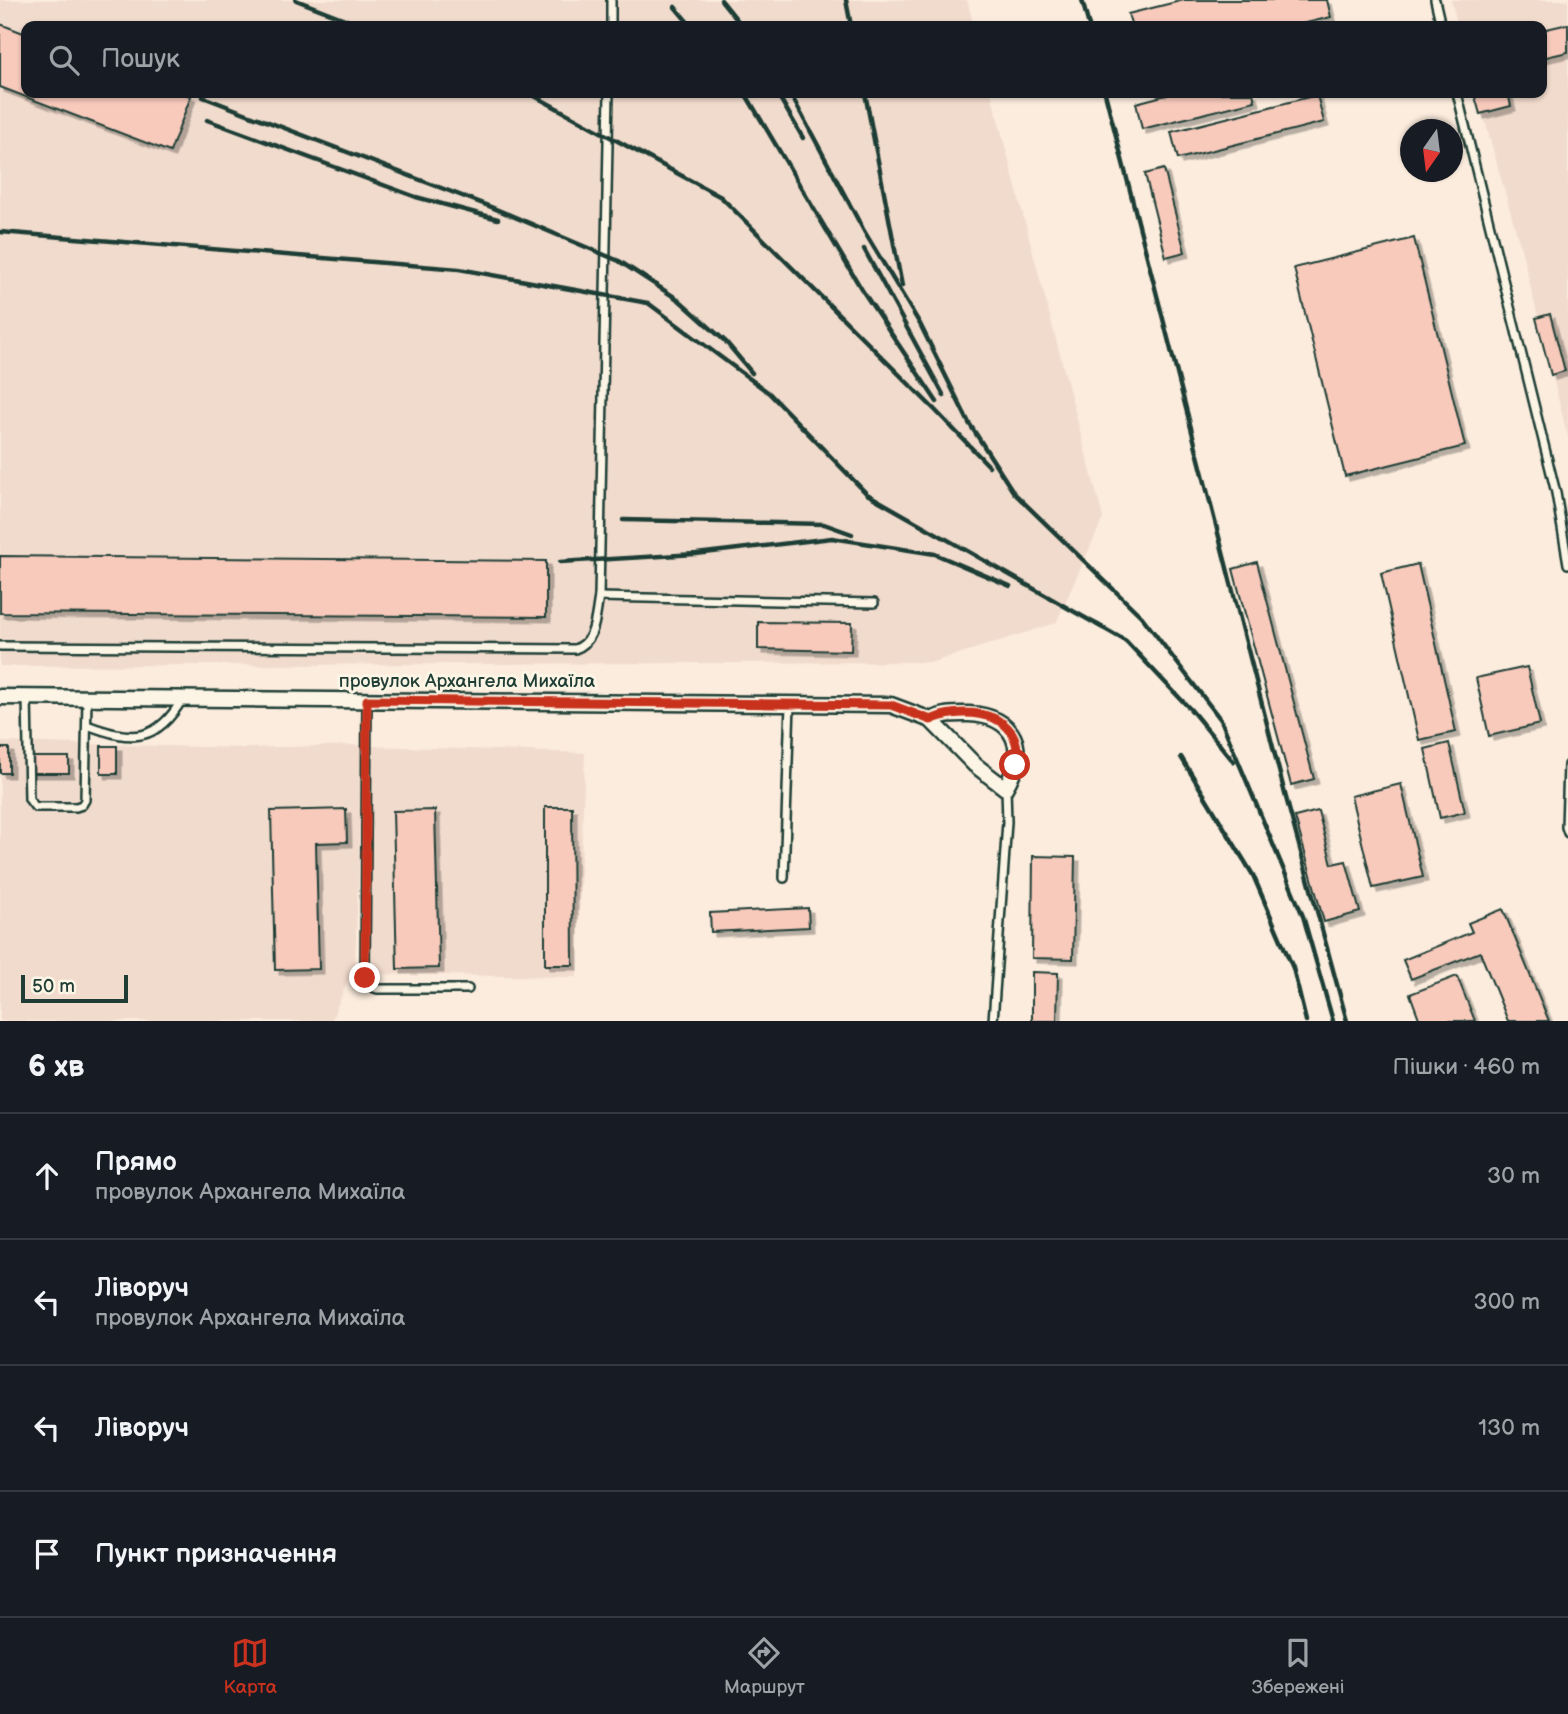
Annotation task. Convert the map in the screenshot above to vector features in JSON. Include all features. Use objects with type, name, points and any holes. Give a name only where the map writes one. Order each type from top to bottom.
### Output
[{"type":"street","name":"провулок Архангела Михаїла","points":[[0,697],[891,705],[931,720],[975,765],[1006,788]]},
{"type":"street","points":[[931,720],[947,713],[984,715],[997,719],[1010,730],[1017,744],[1015,765],[1006,788]]},
{"type":"lane","points":[[611,0],[611,21]]},
{"type":"lane","points":[[1435,0],[1440,21]]},
{"type":"lane","points":[[0,646],[575,649],[585,646],[591,637],[599,597],[609,98]]},
{"type":"lane","points":[[1458,98],[1556,493],[1568,564]]},
{"type":"lane","points":[[599,597],[874,603]]},
{"type":"lane","points":[[27,697],[29,799],[35,807],[76,807],[82,805],[85,800],[87,698]]},
{"type":"lane","points":[[87,725],[131,737],[146,735],[160,729],[173,716],[183,698]]},
{"type":"lane","points":[[367,700],[365,978],[369,986],[377,989],[468,989]]},
{"type":"lane","points":[[784,878],[790,703]]},
{"type":"lane","points":[[1568,765],[1568,833]]},
{"type":"lane","points":[[993,1021],[1007,822],[1006,788]]},
{"type":"shaded area","points":[[0,0],[967,0],[973,21],[21,21],[21,98],[992,98],[1103,518],[1056,623],[933,662],[0,666]]},
{"type":"shaded area","points":[[1451,0],[1568,0],[1568,438],[1523,256],[1478,98],[1547,98],[1547,21],[1457,21]]},
{"type":"shaded area","points":[[0,742],[245,748],[363,745],[355,963],[331,1021],[0,1021]]},
{"type":"shaded area","points":[[371,746],[585,753],[577,977],[371,974]]},
{"type":"building","points":[[1184,0],[1327,0],[1331,17],[1315,21],[1130,21],[1128,14]]},
{"type":"building","points":[[0,24],[21,32],[21,95],[0,87]]},
{"type":"building","points":[[1568,24],[1568,52],[1547,57],[1547,29]]},
{"type":"building","points":[[29,98],[190,98],[170,152]]},
{"type":"building","points":[[1155,98],[1254,98],[1255,101],[1142,129],[1136,103]]},
{"type":"building","points":[[1305,98],[1318,98],[1324,122],[1178,159],[1171,132]]},
{"type":"building","points":[[1475,98],[1509,98],[1511,106],[1480,114]]},
{"type":"building","points":[[1164,169],[1185,252],[1166,257],[1145,174]]},
{"type":"building","points":[[1414,238],[1465,446],[1345,476],[1294,268]]},
{"type":"building","points":[[1550,314],[1565,371],[1551,375],[1536,318]]},
{"type":"building","points":[[0,556],[546,561],[546,617],[0,613]]},
{"type":"building","points":[[1257,562],[1314,779],[1291,785],[1233,569]]},
{"type":"building","points":[[1418,564],[1456,732],[1419,740],[1381,573]]},
{"type":"building","points":[[758,622],[852,623],[851,651],[758,649]]},
{"type":"building","points":[[1527,667],[1540,724],[1489,736],[1476,678]]},
{"type":"building","points":[[1449,743],[1465,812],[1440,818],[1425,749]]},
{"type":"building","points":[[101,746],[117,746],[117,774],[101,774]]},
{"type":"building","points":[[0,748],[9,748],[9,773],[0,773]]},
{"type":"building","points":[[31,757],[69,757],[69,773],[31,773]]},
{"type":"building","points":[[1401,784],[1423,877],[1373,888],[1351,796]]},
{"type":"building","points":[[545,807],[572,807],[573,965],[545,965]]},
{"type":"building","points":[[346,809],[347,842],[316,843],[319,969],[275,970],[271,811]]},
{"type":"building","points":[[435,810],[439,968],[397,969],[393,811]]},
{"type":"building","points":[[1318,811],[1332,864],[1346,861],[1360,912],[1324,922],[1295,817]]},
{"type":"building","points":[[1033,856],[1075,857],[1073,959],[1032,958]]},
{"type":"building","points":[[808,908],[809,927],[711,932],[710,913]]},
{"type":"building","points":[[1503,909],[1549,1021],[1508,1021],[1480,952],[1411,979],[1403,960],[1472,932],[1468,923]]},
{"type":"building","points":[[1032,972],[1058,973],[1057,1021],[1032,1021]]},
{"type":"building","points":[[1457,976],[1475,1021],[1420,1021],[1410,994]]},
{"type":"railway","points":[[296,0],[350,21]]},
{"type":"railway","points":[[721,0],[738,21]]},
{"type":"railway","points":[[846,0],[850,21]]},
{"type":"railway","points":[[1082,0],[1088,21]]},
{"type":"railway","points":[[675,7],[687,21]]},
{"type":"railway","points":[[206,98],[491,207],[619,261],[679,300],[726,342],[752,373]]},
{"type":"railway","points":[[538,98],[721,197],[989,466]]},
{"type":"railway","points":[[748,98],[862,290],[937,402]]},
{"type":"railway","points":[[780,98],[803,138]]},
{"type":"railway","points":[[793,98],[864,231],[920,324],[969,423],[1014,493],[1142,617],[1221,720],[1303,916],[1333,1021]]},
{"type":"railway","points":[[866,98],[902,286]]},
{"type":"railway","points":[[1106,98],[1285,794],[1347,1021]]},
{"type":"railway","points":[[207,120],[416,197],[498,219]]},
{"type":"railway","points":[[0,232],[459,269],[648,303],[769,393],[867,494],[1103,628]]},
{"type":"railway","points":[[864,249],[944,396]]},
{"type":"railway","points":[[623,520],[824,524],[852,534]]},
{"type":"railway","points":[[560,562],[696,554],[832,538],[935,554],[1010,586]]},
{"type":"railway","points":[[1096,624],[1126,641],[1191,710],[1234,762]]},
{"type":"railway","points":[[1181,757],[1253,875],[1293,968],[1306,1021]]},
{"type":"route","points":[[365,978],[367,700],[891,705],[931,720],[947,713],[984,715],[997,719],[1010,730],[1017,744],[1015,765]]}]
